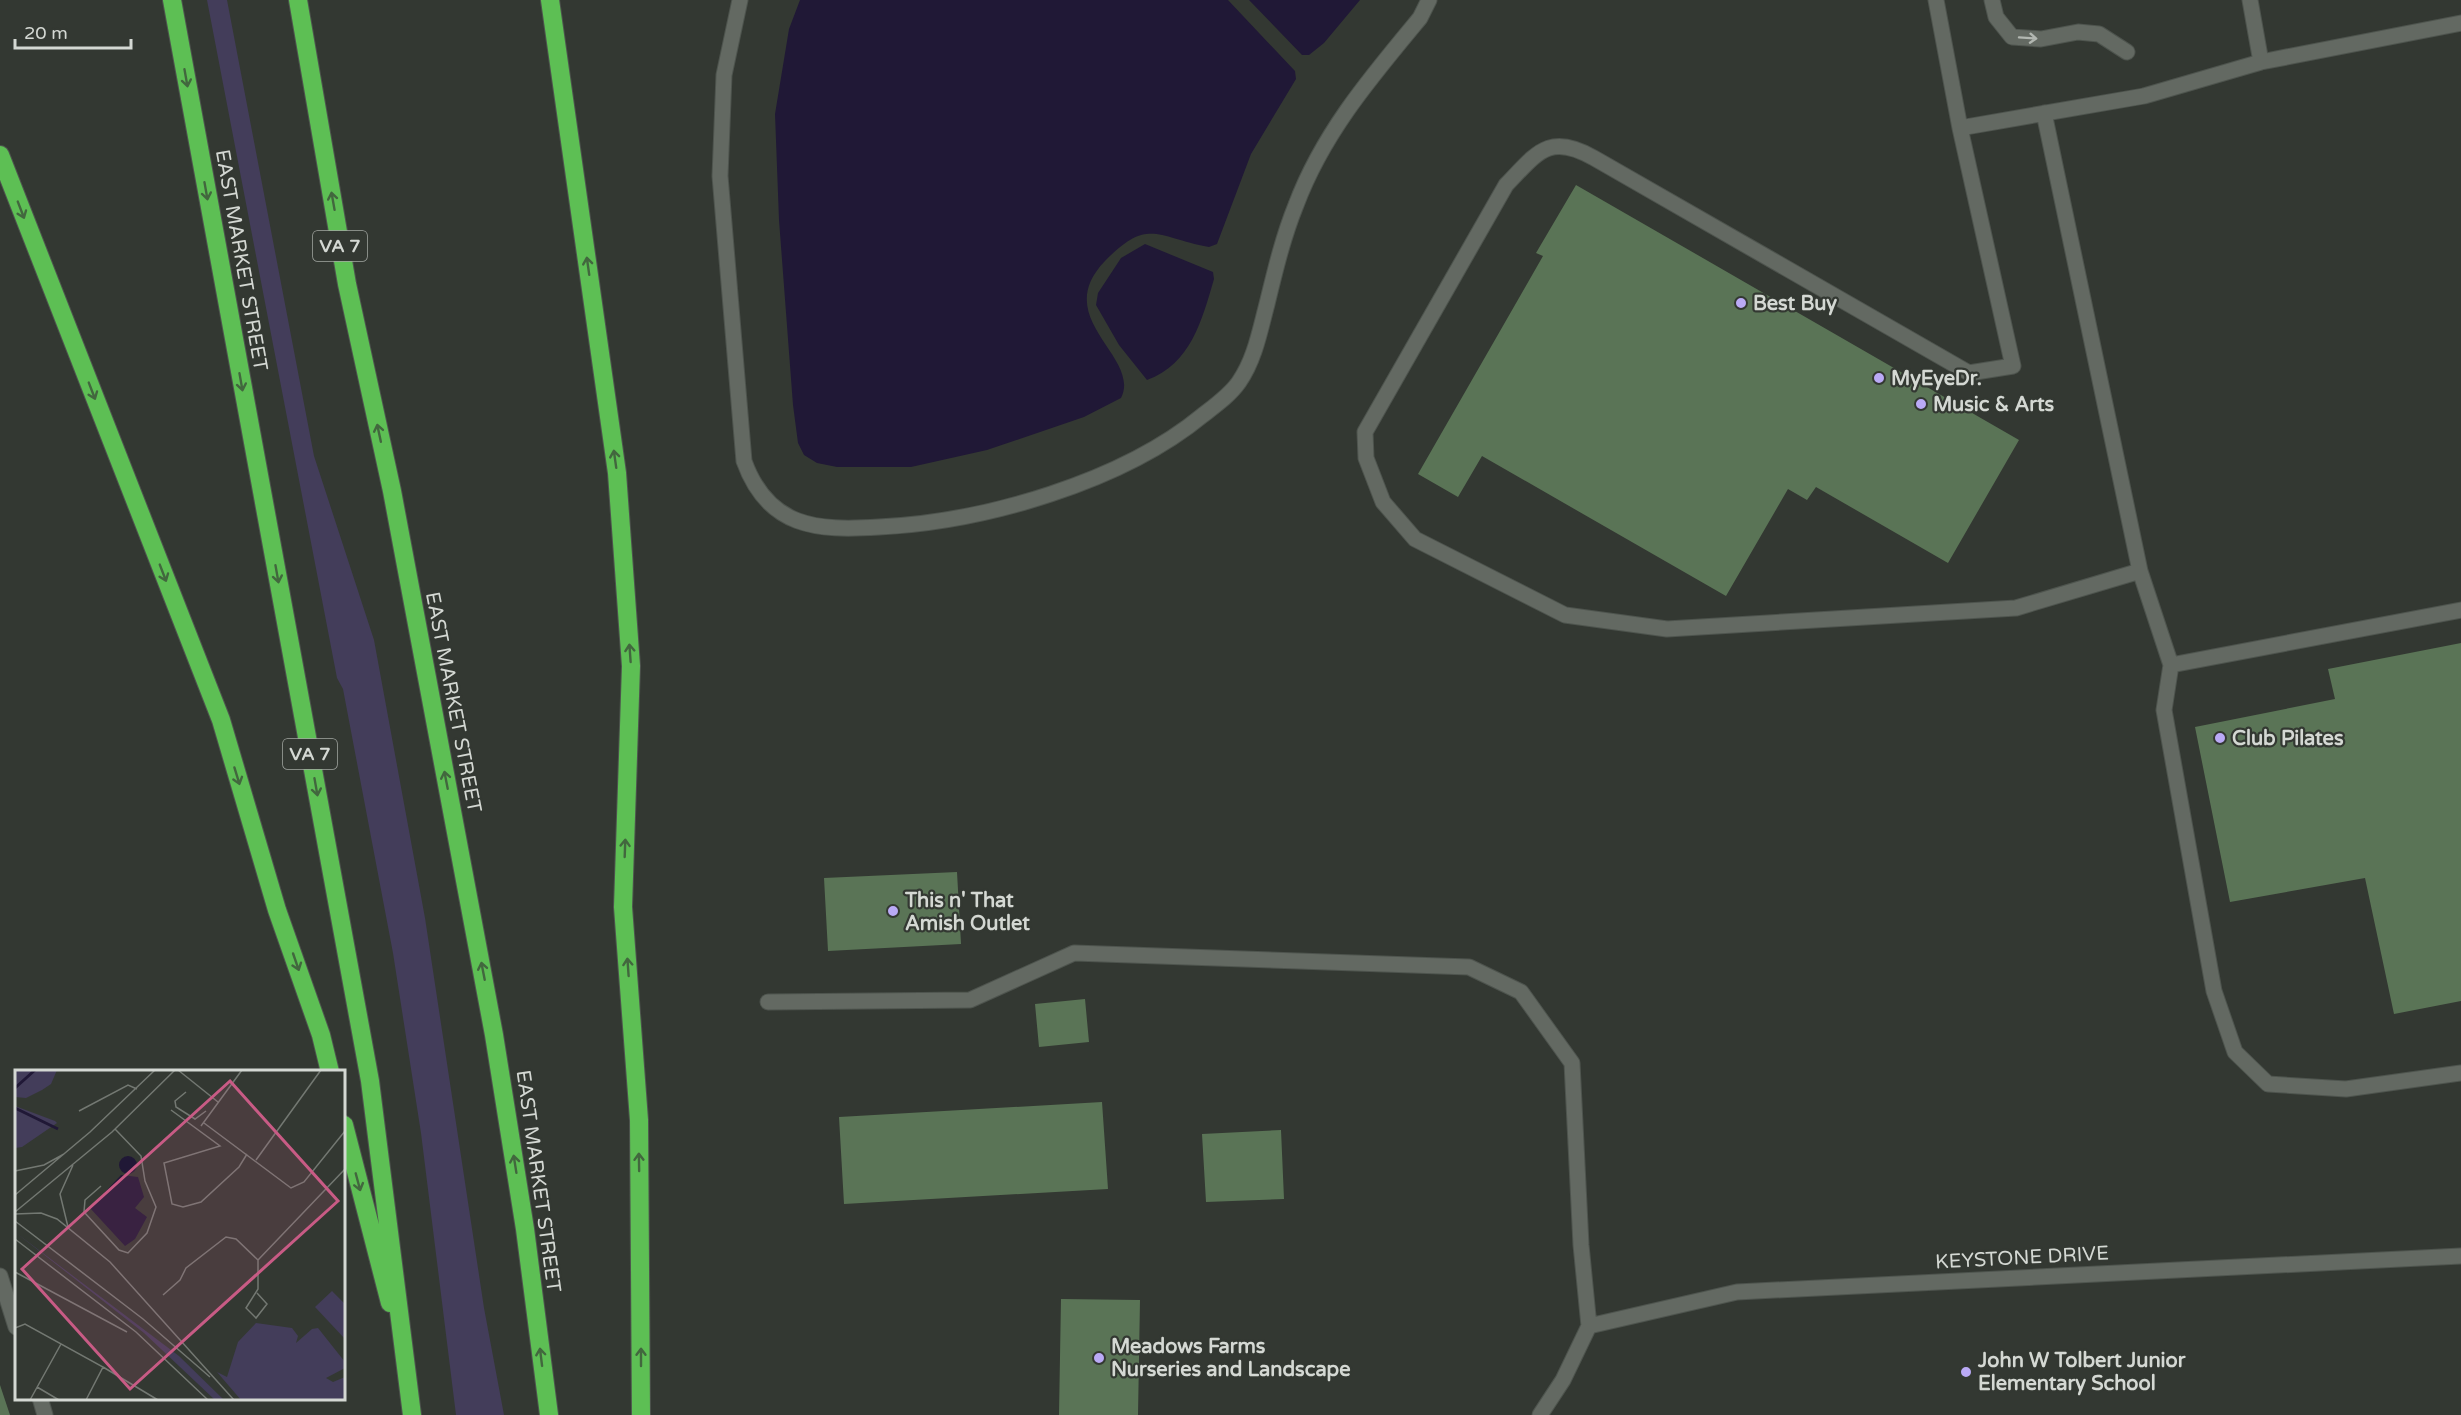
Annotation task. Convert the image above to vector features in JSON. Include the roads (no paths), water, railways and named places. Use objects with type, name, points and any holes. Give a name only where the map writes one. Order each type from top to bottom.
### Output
[{"type":"highway","name":"EAST MARKET STREET","points":[[172,0],[370,1081],[410,1377],[412,1415]]},
{"type":"highway","name":"EAST MARKET STREET","points":[[298,0],[347,284],[392,490],[494,1035],[525,1228],[549,1415]]},
{"type":"highway","points":[[550,0],[617,473],[631,666],[623,907],[639,1120],[641,1415]]},
{"type":"highway","points":[[0,155],[221,720],[330,1070]]},
{"type":"highway","points":[[345,1129],[410,1377]]},
{"type":"street","points":[[740,0],[724,75],[720,165],[744,461],[754,486],[777,511],[803,524],[846,529],[887,527],[964,516],[1024,503],[1144,455],[1183,432],[1226,396],[1238,383],[1250,359],[1296,205],[1319,153],[1342,114],[1420,18],[1429,0]]},
{"type":"street","points":[[1936,0],[1960,128],[2013,366],[1969,374],[1575,147],[1554,145],[1538,152],[1506,185],[1365,432],[1366,458],[1383,502],[1415,539],[1565,615],[1667,629],[2016,608],[2140,571]]},
{"type":"street","points":[[1992,0],[1996,17],[2012,37],[2041,39],[2078,32],[2099,34],[2127,52]]},
{"type":"street","points":[[2250,0],[2261,62]]},
{"type":"street","points":[[1960,128],[2145,96],[2261,62],[2461,23]]},
{"type":"street","points":[[2044,113],[2140,571],[2171,665],[2164,710],[2214,991],[2235,1052],[2268,1084],[2346,1089],[2461,1073]]},
{"type":"street","points":[[2171,665],[2461,610]]},
{"type":"street","points":[[768,1002],[970,1000],[1074,953],[1469,967],[1521,992],[1572,1064],[1581,1245],[1589,1326],[1563,1380],[1540,1415]]},
{"type":"street","name":"KEYSTONE DRIVE","points":[[1589,1326],[1737,1292],[2461,1256]]},
{"type":"street","points":[[0,1276],[15,1324]]},
{"type":"street","points":[[40,1400],[45,1415]]},
{"type":"place","name":"Best Buy","points":[[1741,303]]},
{"type":"place","name":"MyEyeDr.","points":[[1879,378]]},
{"type":"place","name":"Music & Arts","points":[[1921,404]]},
{"type":"place","name":"Club Pilates","points":[[2220,738]]},
{"type":"place","name":"This n' That Amish Outlet","points":[[893,911]]},
{"type":"place","name":"Meadows Farms Nurseries and Landscape","points":[[1099,1358]]},
{"type":"place","name":"John W Tolbert Junior Elementary School","points":[[1966,1372]]}]
